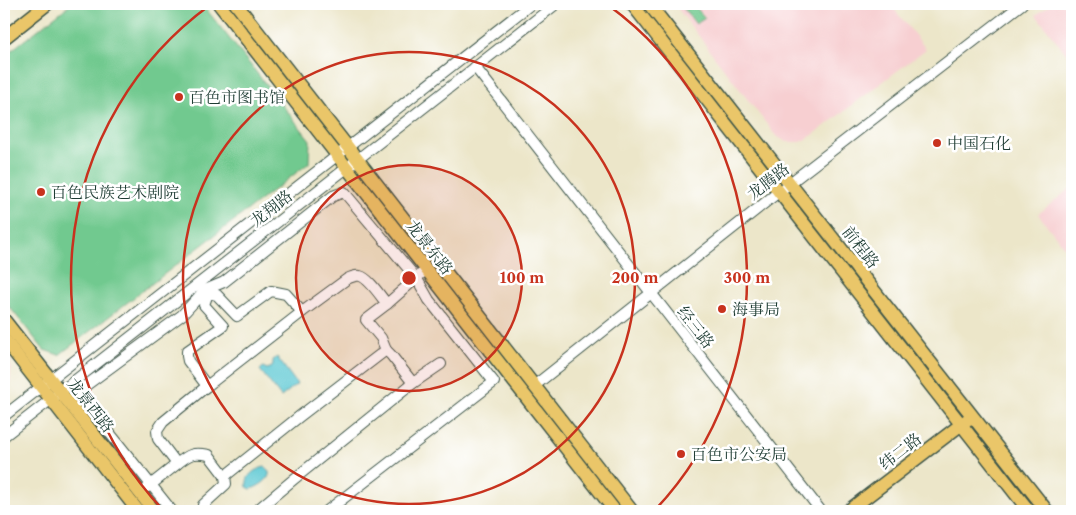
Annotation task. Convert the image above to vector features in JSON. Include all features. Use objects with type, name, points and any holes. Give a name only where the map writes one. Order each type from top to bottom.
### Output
[{"type":"main road","points":[[4,28],[34,4]]},
{"type":"main road","points":[[4,38],[48,4]]},
{"type":"main road","name":"龙景东路","points":[[219,4],[615,511]]},
{"type":"main road","name":"龙景东路","points":[[236,4],[632,511]]},
{"type":"main road","name":"前程路","points":[[632,4],[1029,511]]},
{"type":"main road","name":"前程路","points":[[649,4],[1047,511]]},
{"type":"main road","name":"龙景西路","points":[[4,320],[46,383],[138,511]]},
{"type":"main road","name":"龙景西路","points":[[4,339],[46,383]]},
{"type":"main road","name":"龙景西路","points":[[55,395],[154,511]]},
{"type":"main road","name":"纬二路","points":[[848,511],[972,416]]},
{"type":"street","name":"龙翔路","points":[[4,416],[531,4]]},
{"type":"street","name":"龙翔路","points":[[4,436],[55,395],[203,289],[358,159],[556,4]]},
{"type":"street","name":"龙腾路","points":[[534,386],[790,183],[1022,4]]},
{"type":"street","name":"经三路","points":[[475,67],[821,511]]},
{"type":"street","points":[[172,511],[77,392],[182,315],[203,289],[224,282],[333,196],[344,192],[417,278],[429,300],[494,382],[327,511]]},
{"type":"street","points":[[413,383],[386,350],[381,338],[366,320],[427,270]]},
{"type":"street","points":[[176,464],[158,439],[157,431],[163,422],[302,312],[347,278],[355,276],[362,276],[387,304]]},
{"type":"street","points":[[203,289],[217,294],[237,316],[271,291],[286,294],[302,312]]},
{"type":"street","points":[[203,289],[204,305],[223,326],[187,351],[187,356],[188,361],[207,386]]},
{"type":"street","points":[[225,476],[386,350]]},
{"type":"street","points":[[256,511],[413,383],[441,364]]},
{"type":"street","points":[[140,494],[184,458],[193,453],[209,455],[225,476],[226,484],[204,505],[208,511]]},
{"type":"shaded area","points":[[674,4],[890,4],[926,49],[813,135],[801,142],[786,142],[775,135]]},
{"type":"shaded area","points":[[1051,4],[1072,4],[1072,61],[1036,15]]},
{"type":"shaded area","points":[[1072,187],[1072,257],[1038,214]]},
{"type":"shaded area","points":[[4,357],[11,366],[10,391],[4,396]]},
{"type":"green space","points":[[71,4],[202,4],[310,140],[309,163],[59,355],[44,350],[4,300],[4,56]]},
{"type":"green space","points":[[680,4],[693,4],[705,18],[696,24]]},
{"type":"water","points":[[277,357],[297,384],[281,397],[260,370],[263,367],[267,369],[272,367],[273,360]]},
{"type":"water","points":[[265,467],[269,474],[266,480],[259,486],[251,489],[247,487],[249,476],[258,469]]},
{"type":"place","name":"百色市图书馆","points":[[179,97]]},
{"type":"place","name":"中国石化","points":[[937,143]]},
{"type":"place","name":"百色民族艺术剧院","points":[[41,192]]},
{"type":"place","name":"海事局","points":[[722,309]]},
{"type":"place","name":"百色市公安局","points":[[681,454]]}]
